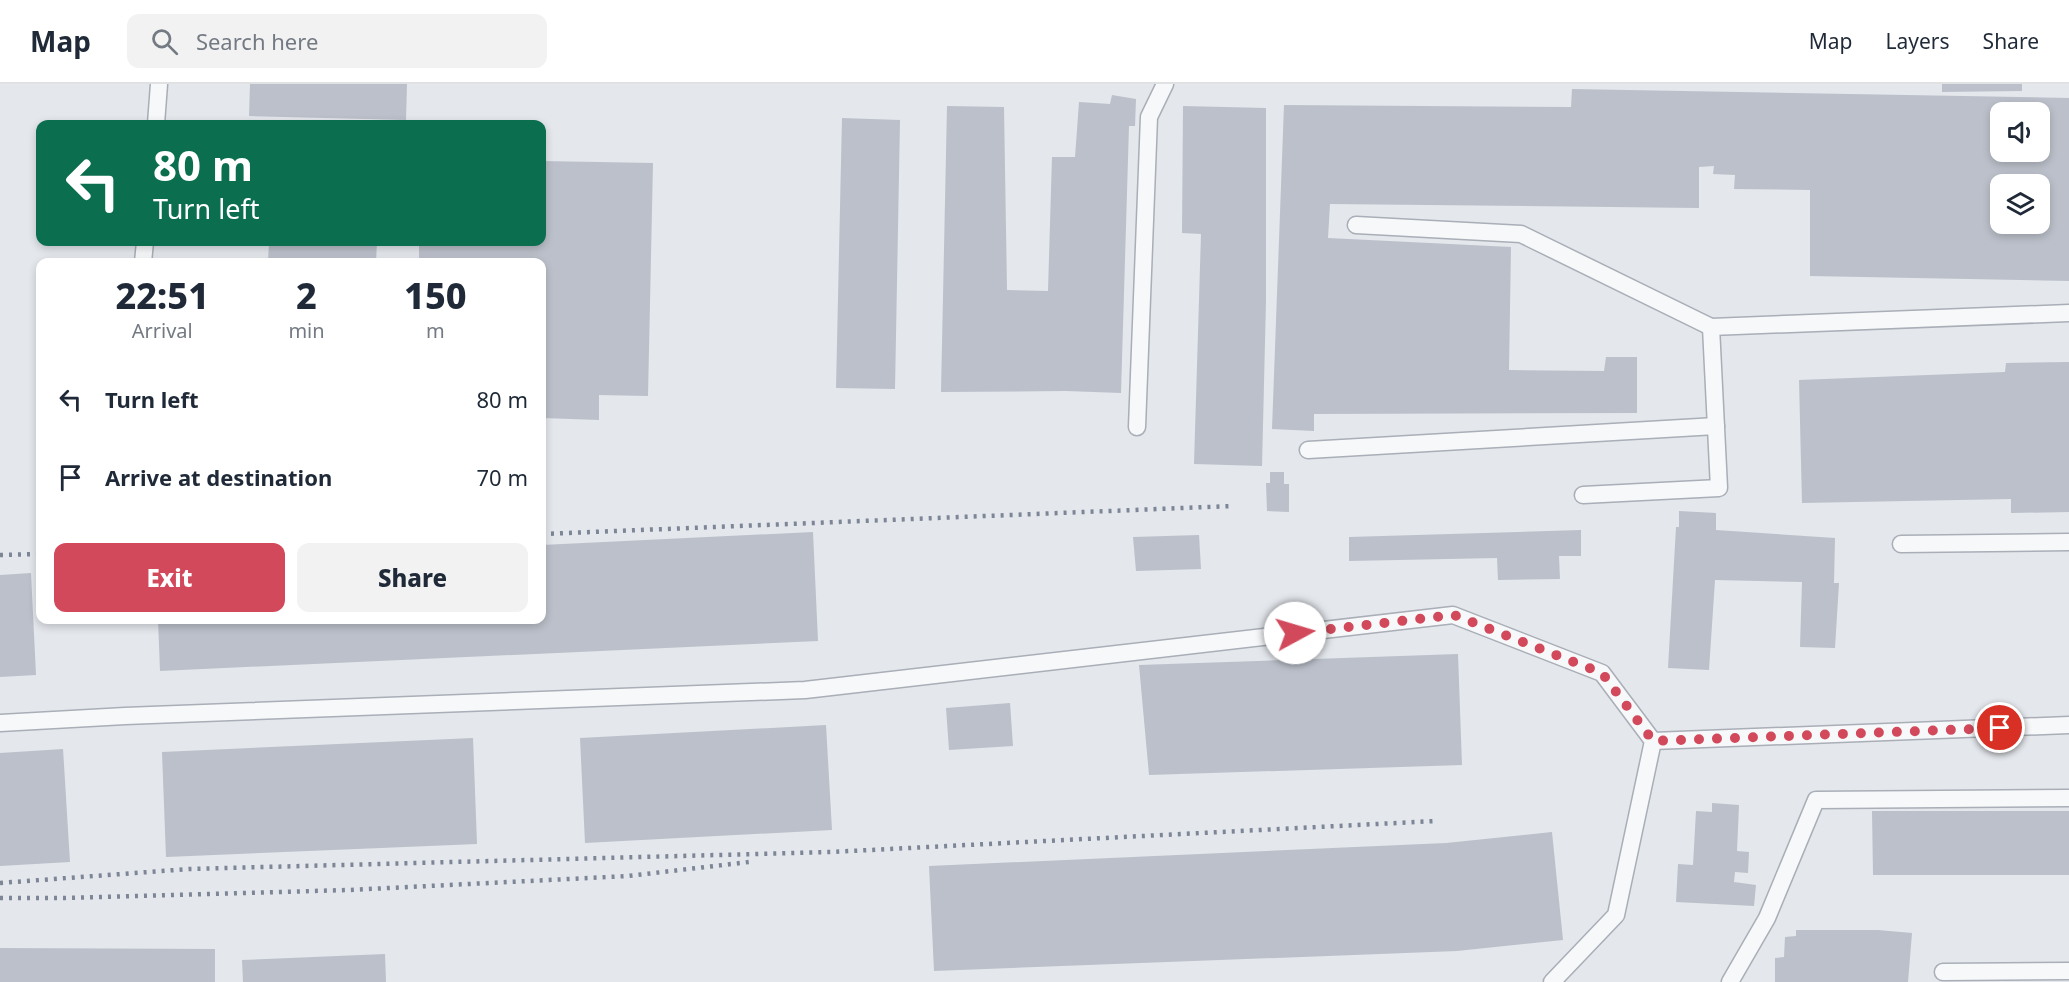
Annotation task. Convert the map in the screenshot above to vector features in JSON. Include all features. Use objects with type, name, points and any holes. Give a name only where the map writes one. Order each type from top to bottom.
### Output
[{"type":"lane","points":[[156,120],[159,84]]},
{"type":"lane","points":[[1137,427],[1149,117],[1165,84]]},
{"type":"lane","points":[[1356,225],[1521,234],[1711,327],[2069,313]]},
{"type":"lane","points":[[1583,495],[1719,488],[1711,327]]},
{"type":"lane","points":[[1308,450],[1716,426]]},
{"type":"lane","points":[[1901,544],[2069,542]]},
{"type":"lane","points":[[0,723],[125,716],[805,690],[1454,615],[1602,673],[1653,741],[1616,915],[1552,982]]},
{"type":"lane","points":[[1653,741],[2069,725]]},
{"type":"lane","points":[[1730,982],[1767,918],[1816,800],[2069,798]]},
{"type":"lane","points":[[1943,972],[2069,971]]},
{"type":"building","points":[[250,84],[407,84],[406,120],[249,116]]},
{"type":"building","points":[[1942,84],[2022,84],[2022,91],[1942,92]]},
{"type":"building","points":[[1572,89],[2069,98],[2069,281],[1810,276],[1810,190],[1734,189],[1735,175],[1713,174],[1714,166],[1699,167],[1699,208],[1330,204],[1328,238],[1511,247],[1509,370],[1604,371],[1606,357],[1637,357],[1637,413],[1314,414],[1314,431],[1272,429],[1284,105],[1571,107]]},
{"type":"building","points":[[1112,95],[1136,99],[1135,126],[1129,126],[1121,393],[941,392],[947,106],[1004,107],[1007,290],[1048,291],[1052,157],[1075,157],[1079,102],[1110,104]]},
{"type":"building","points":[[1183,106],[1266,108],[1266,301],[1262,466],[1194,464],[1201,234],[1182,233]]},
{"type":"building","points":[[842,118],[900,120],[895,389],[836,388]]},
{"type":"building","points":[[546,161],[653,163],[648,396],[599,395],[599,420],[546,418],[546,258],[419,258],[419,246],[546,246]]},
{"type":"building","points":[[269,246],[377,246],[376,258],[268,258]]},
{"type":"building","points":[[2069,362],[2069,512],[2011,513],[2011,499],[1802,503],[1799,380],[2005,372],[2006,363]]},
{"type":"building","points":[[1270,472],[1284,472],[1284,484],[1289,484],[1289,512],[1267,511],[1266,483],[1270,483]]},
{"type":"building","points":[[1679,511],[1716,513],[1716,530],[1835,538],[1834,583],[1839,583],[1835,648],[1800,647],[1802,582],[1715,580],[1709,670],[1668,668],[1676,527],[1679,527]]},
{"type":"building","points":[[1581,530],[1581,556],[1559,556],[1560,579],[1498,580],[1497,558],[1349,561],[1349,537]]},
{"type":"building","points":[[813,532],[818,641],[160,671],[158,624],[546,624],[546,545]]},
{"type":"building","points":[[1199,535],[1201,569],[1136,571],[1133,537]]},
{"type":"building","points":[[31,573],[36,675],[0,677],[0,575]]},
{"type":"building","points":[[1458,654],[1462,765],[1149,775],[1139,665]]},
{"type":"building","points":[[1010,703],[1013,746],[949,750],[946,708]]},
{"type":"building","points":[[826,725],[832,830],[585,843],[580,738]]},
{"type":"building","points":[[473,738],[477,844],[166,857],[162,752]]},
{"type":"building","points":[[63,749],[70,862],[0,866],[0,753]]},
{"type":"building","points":[[1712,803],[1739,805],[1737,851],[1749,852],[1748,873],[1735,872],[1734,882],[1756,885],[1754,906],[1676,902],[1678,864],[1693,865],[1696,811],[1712,812]]},
{"type":"building","points":[[1872,811],[2069,811],[2069,875],[1873,875]]},
{"type":"building","points":[[1552,832],[1563,940],[1457,951],[934,971],[929,866],[1446,843]]},
{"type":"building","points":[[1796,930],[1878,930],[1912,933],[1908,982],[1775,982],[1775,958],[1784,957],[1785,937],[1796,936]]},
{"type":"building","points":[[0,948],[215,949],[215,982],[0,982]]},
{"type":"building","points":[[385,954],[386,982],[243,982],[242,960]]},
{"type":"railway","points":[[546,534],[1232,506]]},
{"type":"railway","points":[[0,555],[36,554]]},
{"type":"railway","points":[[0,883],[189,869],[831,852],[1435,821]]},
{"type":"railway","points":[[0,898],[349,890],[628,876],[749,862]]},
{"type":"route","points":[[1295,633],[1454,615],[1602,673],[1653,741],[2000,728]]}]
